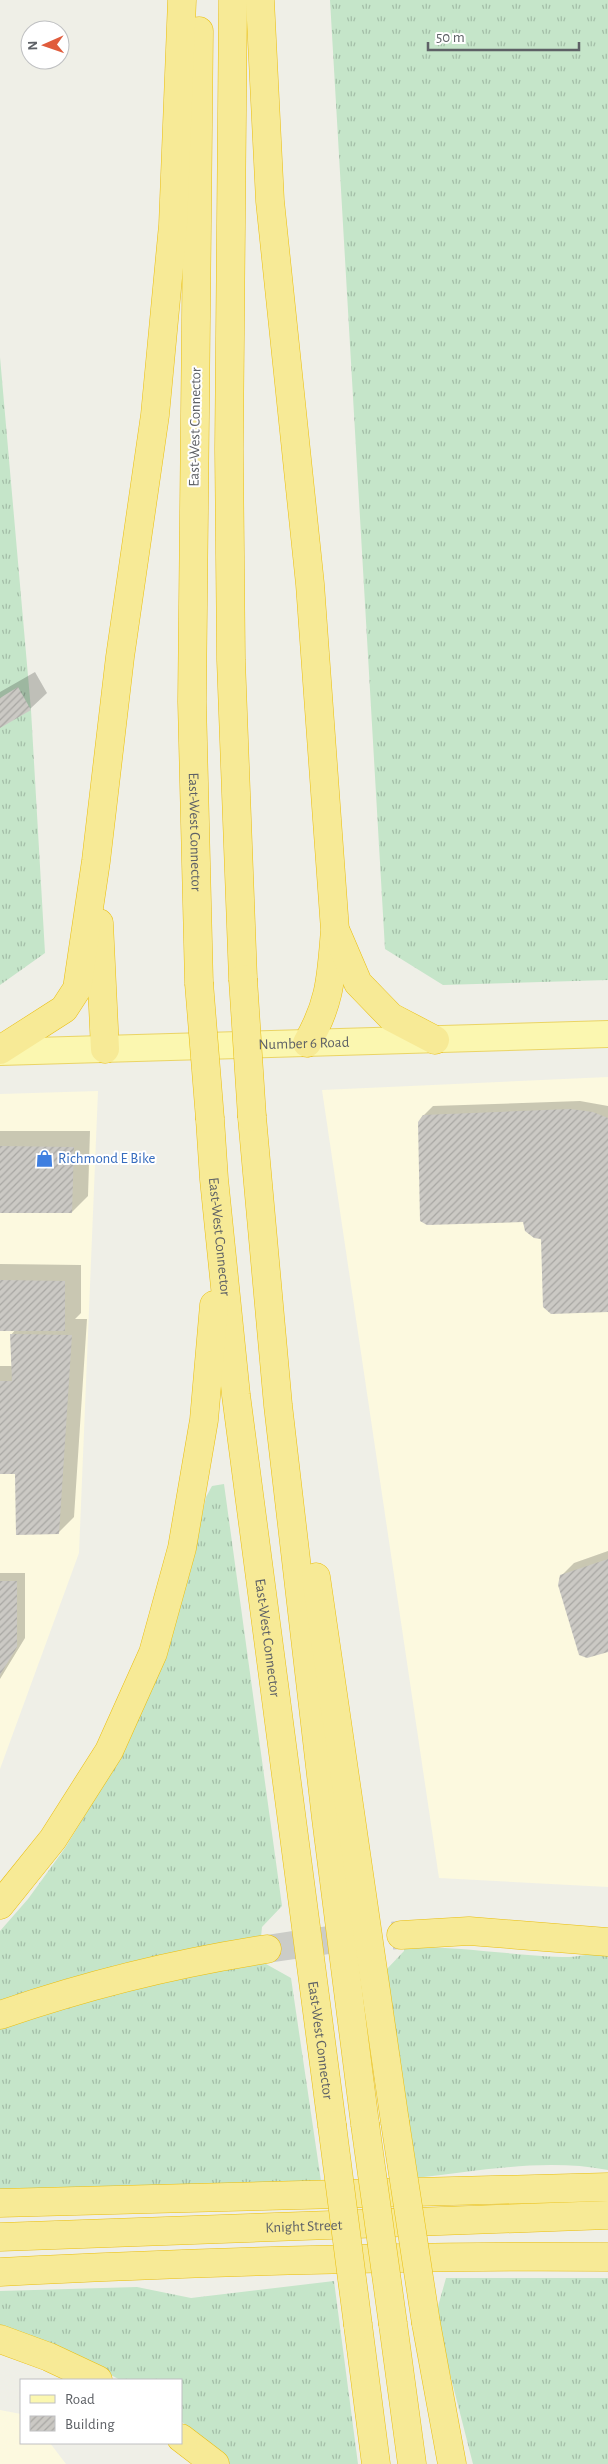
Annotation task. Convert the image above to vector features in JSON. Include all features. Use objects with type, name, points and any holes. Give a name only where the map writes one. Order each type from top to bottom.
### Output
[{"type":"highway","points":[[0,1051],[64,1009],[77,989],[96,861],[120,657],[155,415],[172,225],[182,0]]},
{"type":"highway","name":"East-West Connector","points":[[199,0],[192,702],[199,983],[214,1179],[236,1395],[376,2464]]},
{"type":"highway","points":[[233,0],[229,449],[231,660],[243,978],[252,1118],[278,1405],[326,1818],[365,2124],[412,2464]]},
{"type":"highway","points":[[260,0],[270,201],[310,584],[335,930],[330,984],[321,1019],[307,1043]]},
{"type":"highway","points":[[96,861],[105,1049]]},
{"type":"highway","points":[[335,930],[358,983],[391,1017],[434,1040]]},
{"type":"highway","points":[[0,1905],[53,1839],[109,1751],[153,1653],[182,1548],[204,1420],[214,1309],[214,1179]]},
{"type":"highway","points":[[278,1405],[318,1588],[395,2122],[426,2323],[452,2464]]},
{"type":"highway","points":[[401,1934],[469,1932],[608,1942]]},
{"type":"highway","points":[[0,2015],[88,1987],[211,1958],[267,1949]]},
{"type":"highway","name":"Knight Street","points":[[0,2204],[608,2188]]},
{"type":"highway","name":"Knight Street","points":[[0,2237],[608,2215]]},
{"type":"highway","points":[[0,2272],[238,2262],[512,2256],[608,2257]]},
{"type":"highway","points":[[0,2339],[49,2357],[96,2379]]},
{"type":"highway","points":[[182,2439],[215,2464]]},
{"type":"main road","name":"Number 6 Road","points":[[0,1051],[608,1034]]},
{"type":"shaded area","points":[[608,1077],[608,1887],[439,1878],[322,1090]]},
{"type":"shaded area","points":[[98,1091],[79,1553],[0,1769],[0,1094]]},
{"type":"shaded area","points":[[0,2410],[20,2414],[20,2444],[51,2444],[66,2464],[0,2464]]},
{"type":"green space","points":[[330,0],[608,0],[608,980],[443,985],[385,949]]},
{"type":"green space","points":[[0,357],[31,710],[45,953],[0,985]]},
{"type":"green space","points":[[224,1484],[282,1906],[262,1927],[261,1937],[117,1965],[0,2001],[0,1931],[28,1899],[65,1848],[101,1789],[193,1555],[206,1497],[212,1486]]},
{"type":"green space","points":[[404,1947],[444,1948],[562,1957],[590,1954],[608,1956],[608,2170],[560,2165],[536,2165],[415,2178],[386,1970],[404,1951]]},
{"type":"green space","points":[[264,1958],[266,1964],[291,1978],[321,2181],[0,2194],[0,2028],[92,1997]]},
{"type":"green space","points":[[446,2278],[608,2278],[608,2464],[473,2464],[448,2366],[437,2310]]},
{"type":"green space","points":[[334,2281],[358,2464],[229,2464],[182,2422],[182,2379],[118,2379],[88,2362],[0,2326],[0,2291],[137,2287],[191,2298]]},
{"type":"building","points":[[18,687],[31,710],[0,728],[0,698]]},
{"type":"building","points":[[570,1109],[593,1112],[608,1118],[608,1312],[551,1314],[543,1307],[541,1239],[534,1238],[525,1231],[523,1222],[427,1225],[420,1221],[418,1122],[423,1115]]},
{"type":"building","points":[[0,1146],[74,1147],[72,1213],[0,1213]]},
{"type":"building","points":[[0,1280],[65,1281],[65,1331],[0,1331]]},
{"type":"building","points":[[10,1334],[72,1335],[59,1534],[16,1535],[15,1474],[0,1474],[0,1381],[12,1381]]},
{"type":"building","points":[[608,1559],[608,1652],[587,1658],[579,1655],[558,1585],[560,1575]]},
{"type":"building","points":[[0,1581],[17,1581],[17,1647],[0,1675]]},
{"type":"tunnel","points":[[267,1949],[329,1940],[401,1935]]},
{"type":"place","name":"Richmond E Bike","points":[[44,1158]]}]
